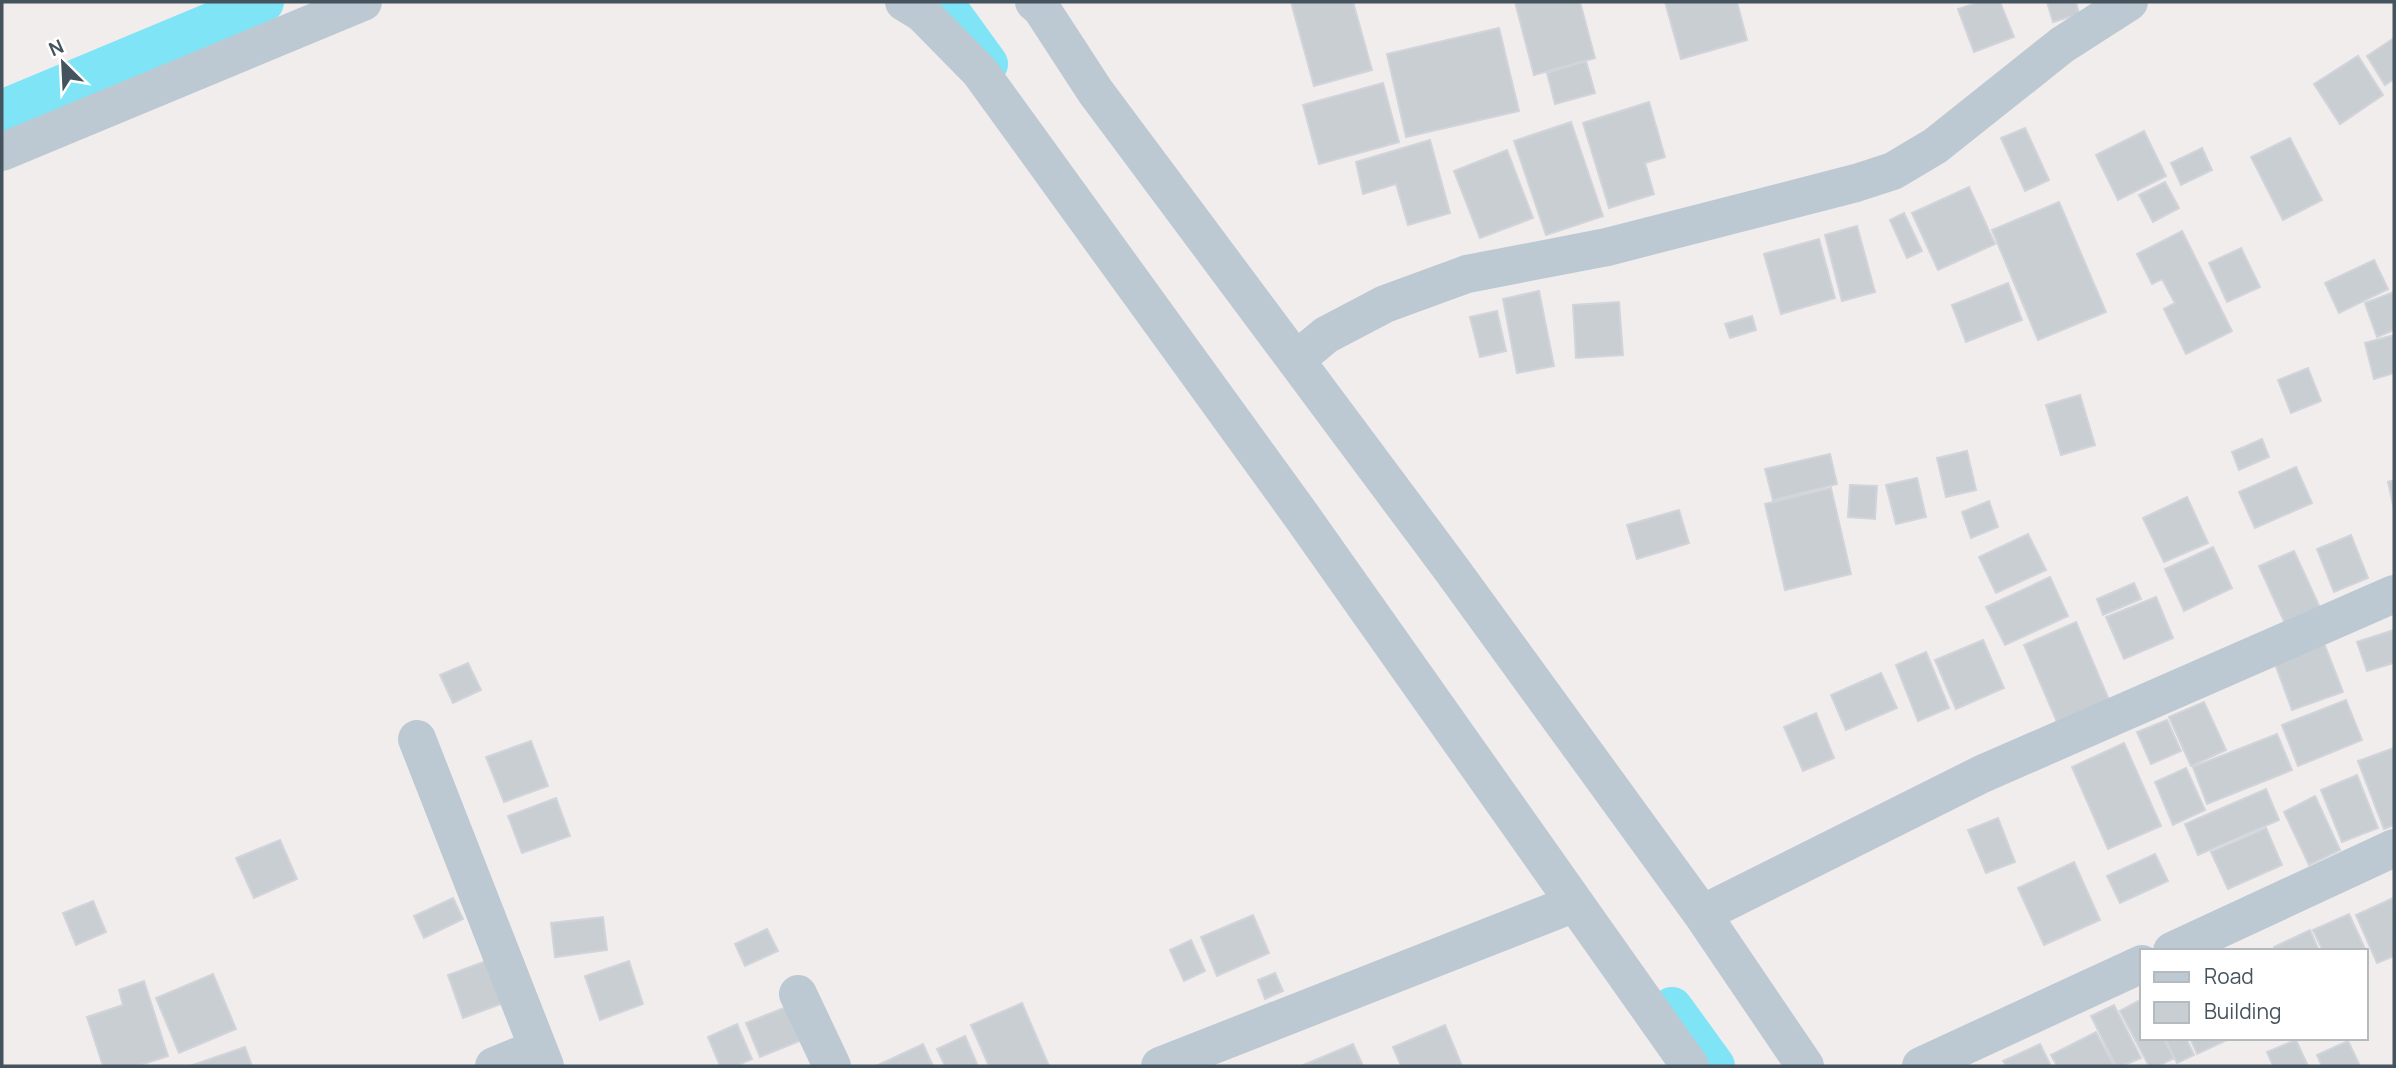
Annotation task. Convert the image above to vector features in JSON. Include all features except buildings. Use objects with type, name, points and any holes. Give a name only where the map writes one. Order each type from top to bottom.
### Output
[{"type":"street","points":[[2,152],[363,2]]},
{"type":"street","points":[[904,2],[922,13],[980,72],[1311,530],[1690,1066]]},
{"type":"street","points":[[1296,360],[1326,335],[1385,304],[1467,274],[1607,247],[1893,171],[1935,146],[2062,45],[2129,2]]},
{"type":"street","points":[[1047,4],[1095,91],[1702,914],[1805,1066]]},
{"type":"street","points":[[1702,914],[1982,774],[2394,594]]},
{"type":"street","points":[[417,738],[542,1057],[494,1066]]},
{"type":"street","points":[[2176,949],[2394,848]]},
{"type":"street","points":[[1160,1066],[1575,903]]},
{"type":"street","points":[[1921,1066],[2140,965]]},
{"type":"street","points":[[798,994],[832,1066]]},
{"type":"waterway","points":[[2,111],[263,2]]},
{"type":"waterway","points":[[942,2],[987,64]]},
{"type":"waterway","points":[[1672,1008],[1714,1066]]}]
